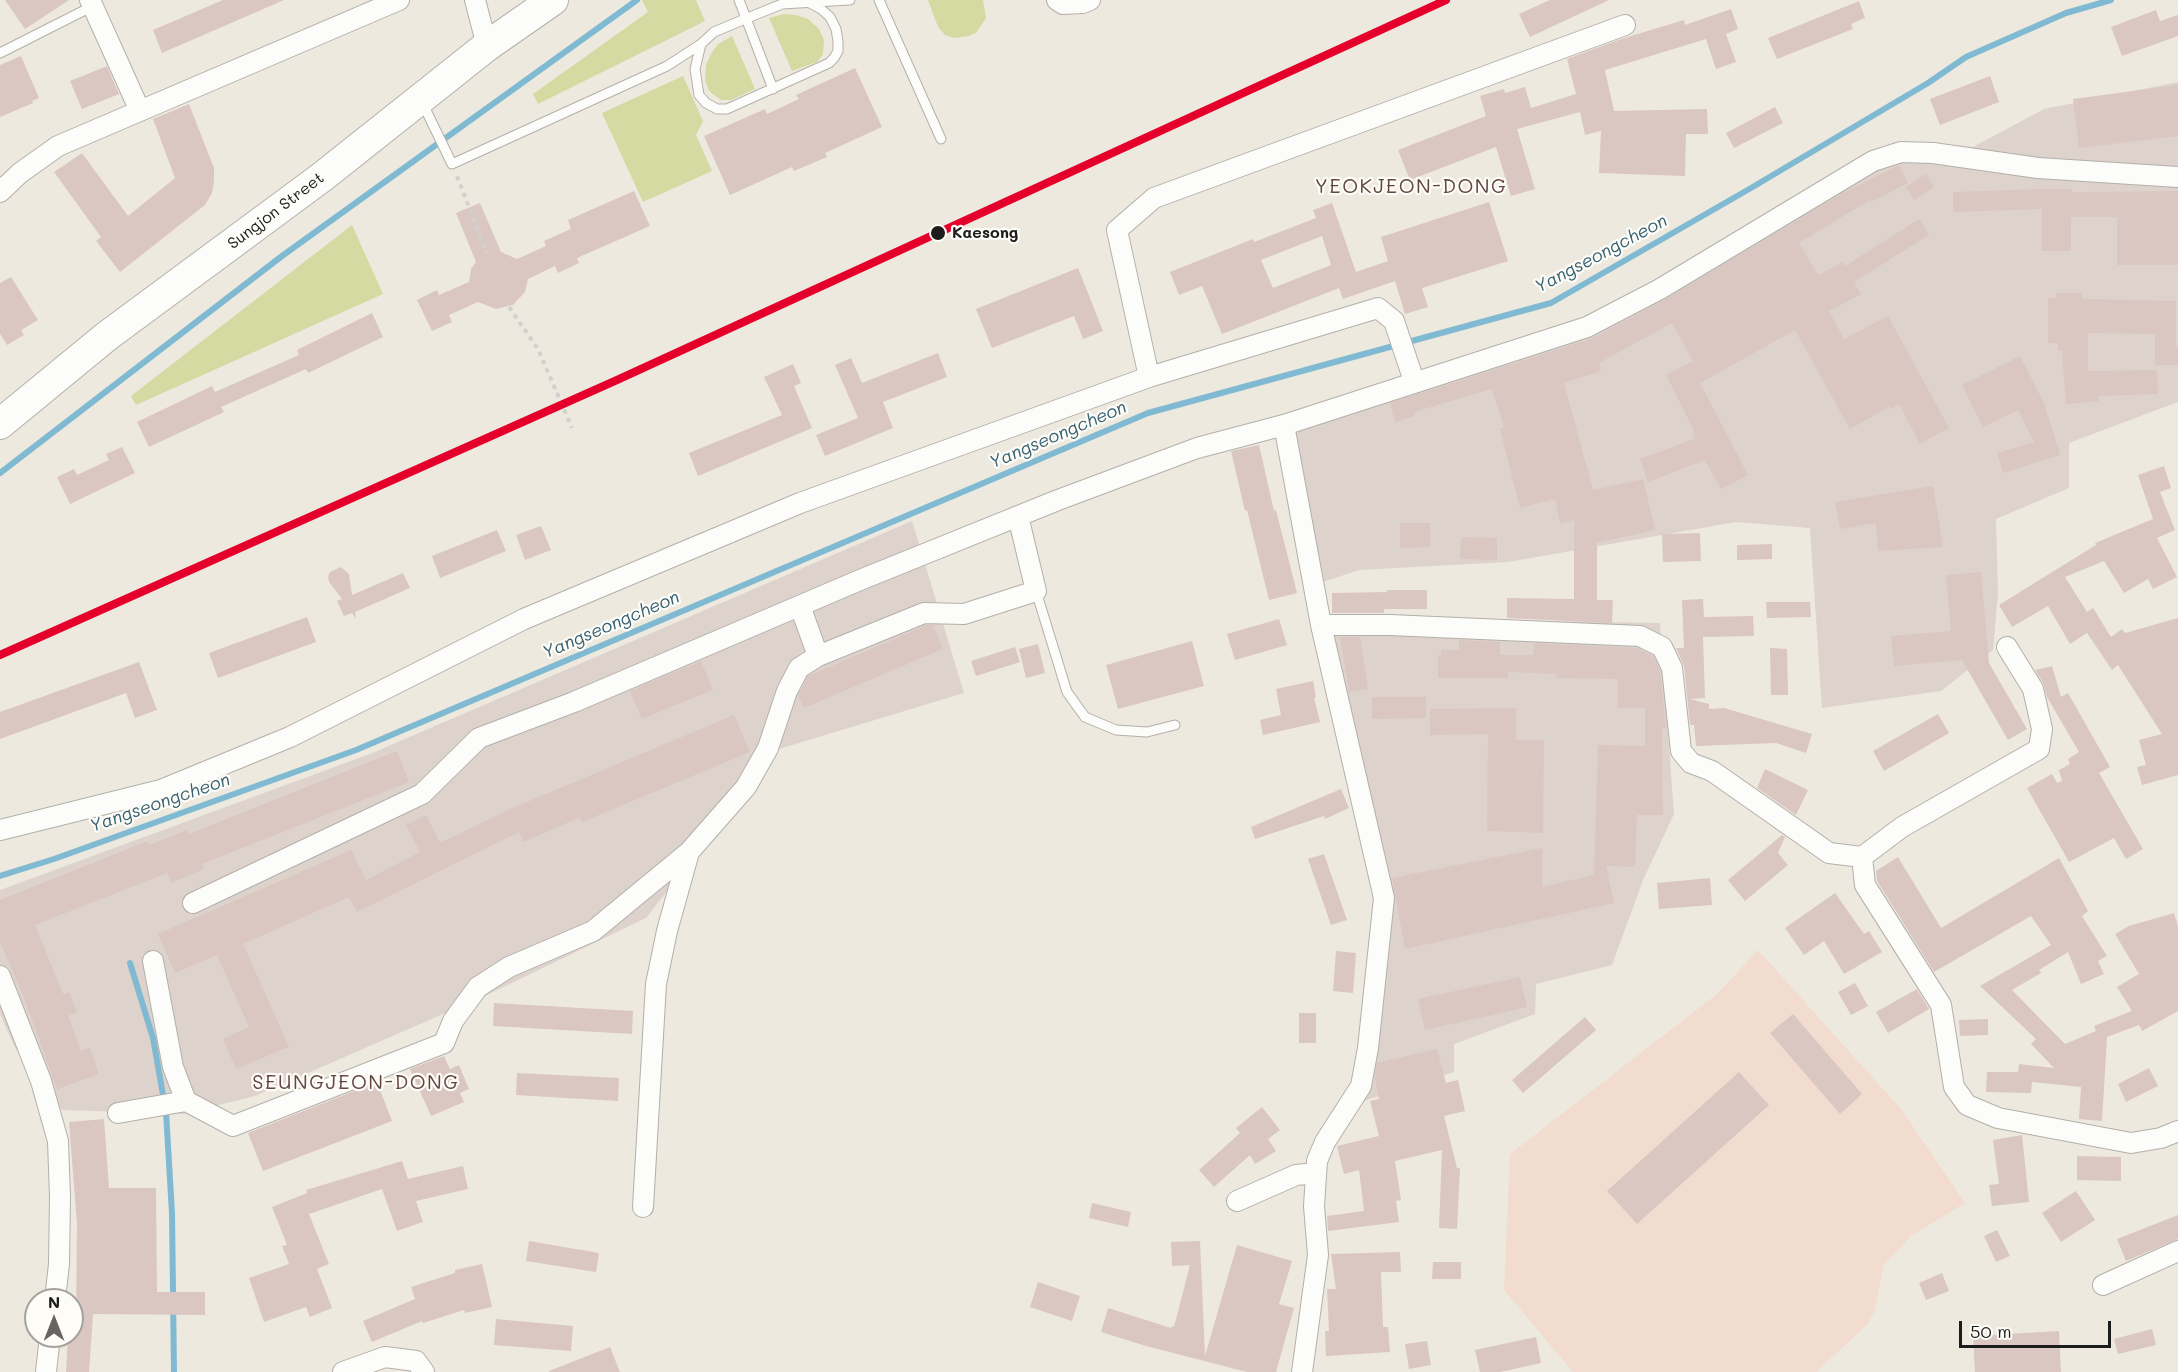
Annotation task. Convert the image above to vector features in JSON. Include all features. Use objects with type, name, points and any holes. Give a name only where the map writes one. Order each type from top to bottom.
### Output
[{"type":"main road","name":"Sungjon Street","points":[[0,424],[107,336],[322,177],[487,46],[553,0]]},
{"type":"street","points":[[0,192],[20,173],[58,146],[399,0]]},
{"type":"street","points":[[475,0],[487,46]]},
{"type":"street","points":[[1057,0],[1063,4],[1083,3],[1090,0]]},
{"type":"street","points":[[92,3],[140,111]]},
{"type":"street","points":[[1149,377],[1117,230],[1154,198],[1625,25]]},
{"type":"street","points":[[193,903],[422,794],[479,738],[574,702],[1018,516],[1197,448],[1284,424],[1411,372],[1587,327],[1660,289],[1873,161],[1901,152],[1933,153],[2038,168],[2178,177]]},
{"type":"street","points":[[0,830],[160,790],[290,737],[524,619],[800,503],[1149,377],[1378,308],[1394,321],[1411,372]]},
{"type":"street","points":[[1284,424],[1321,626],[1384,898],[1368,1048],[1361,1086],[1325,1142],[1317,1161],[1314,1206],[1318,1254],[1302,1372]]},
{"type":"street","points":[[118,1113],[182,1101],[233,1126],[444,1043],[453,1021],[478,987],[509,967],[593,932],[689,852],[746,787],[768,748],[787,691],[799,668],[818,656],[924,613],[964,614],[1036,591],[1018,516]]},
{"type":"street","points":[[800,606],[818,656]]},
{"type":"street","points":[[1321,626],[1390,625],[1640,636],[1662,646],[1672,668],[1681,751],[1691,763],[1712,771],[1829,853],[1862,857],[1902,827],[2039,749],[2042,729],[2033,689],[2007,647]]},
{"type":"street","points":[[643,1207],[656,984],[667,931],[689,852]]},
{"type":"street","points":[[1862,857],[1865,885],[1941,1005],[1954,1088],[1967,1105],[1998,1118],[2131,1143],[2161,1138],[2178,1131]]},
{"type":"street","points":[[153,961],[173,1067],[182,1101]]},
{"type":"street","points":[[0,976],[41,1081],[58,1141],[60,1197],[56,1288]]},
{"type":"street","points":[[1237,1201],[1296,1175],[1316,1173]]},
{"type":"street","points":[[2103,1285],[2178,1251]]},
{"type":"street","points":[[46,1372],[49,1348]]},
{"type":"street","points":[[343,1372],[385,1357],[416,1361],[424,1372]]},
{"type":"lane","points":[[738,0],[773,89]]},
{"type":"lane","points":[[421,98],[450,160],[667,66],[701,44],[714,32],[782,4],[850,0]]},
{"type":"lane","points":[[879,0],[941,139]]},
{"type":"lane","points":[[701,44],[695,69],[699,95],[706,104],[717,109],[727,109],[829,63],[838,51],[836,29],[830,17],[809,2]]},
{"type":"lane","points":[[0,53],[92,3]]},
{"type":"lane","points":[[1036,591],[1067,692],[1085,717],[1116,730],[1147,732],[1175,725]]},
{"type":"path","points":[[450,160],[487,254]]},
{"type":"path","points":[[509,307],[538,349],[572,428]]},
{"type":"shaded area","points":[[2178,82],[2178,402],[2069,443],[2069,488],[1996,519],[1998,593],[1993,650],[1941,691],[1822,708],[1810,528],[1736,522],[1508,562],[1359,570],[1323,582],[1293,429],[1585,334],[1894,142],[1973,147],[2044,109]]},
{"type":"shaded area","points":[[912,521],[964,693],[779,749],[646,918],[489,994],[255,1096],[183,1114],[62,1110],[15,1048],[0,1014],[0,890],[370,754]]},
{"type":"shaded area","points":[[1325,617],[1660,623],[1674,814],[1643,880],[1612,965],[1536,984],[1535,1014],[1454,1044],[1454,1072],[1363,1101],[1388,897]]},
{"type":"shaded area","points":[[1758,950],[1901,1109],[1965,1203],[1911,1236],[1884,1265],[1875,1310],[1868,1324],[1816,1372],[1573,1372],[1504,1290],[1510,1154],[1717,994]]},
{"type":"green space","points":[[642,0],[696,0],[705,21],[538,104],[533,94],[648,12]]},
{"type":"green space","points":[[928,0],[983,0],[986,18],[976,33],[954,38],[945,35],[938,27]]},
{"type":"green space","points":[[784,14],[808,19],[819,29],[824,40],[823,54],[817,62],[792,71],[769,18]]},
{"type":"green space","points":[[732,36],[755,89],[731,100],[721,100],[709,91],[705,80],[706,65],[718,44]]},
{"type":"green space","points":[[683,76],[703,121],[696,135],[712,171],[643,202],[602,113]]},
{"type":"green space","points":[[352,225],[383,294],[136,405],[131,396]]},
{"type":"building","points":[[5,0],[69,0],[25,29]]},
{"type":"building","points":[[223,0],[284,0],[162,53],[153,30]]},
{"type":"building","points":[[1550,0],[1609,0],[1530,37],[1519,14]]},
{"type":"building","points":[[1859,1],[1865,18],[1851,24],[1853,29],[1777,59],[1768,38]]},
{"type":"building","points":[[1731,9],[1738,29],[1726,34],[1736,62],[1716,69],[1706,39],[1605,70],[1614,111],[1707,109],[1708,134],[1686,134],[1685,176],[1599,173],[1601,131],[1585,135],[1580,112],[1517,129],[1535,189],[1511,196],[1496,147],[1410,180],[1398,150],[1486,116],[1480,96],[1504,89],[1505,93],[1525,87],[1531,108],[1576,94],[1567,59],[1621,39],[1684,20],[1685,25]]},
{"type":"building","points":[[2156,10],[2160,21],[2178,15],[2178,36],[2122,56],[2111,27]]},
{"type":"building","points":[[21,56],[39,98],[32,101],[33,103],[0,117],[0,65]]},
{"type":"building","points":[[107,66],[119,94],[82,109],[70,81]]},
{"type":"building","points":[[855,68],[882,127],[825,153],[827,157],[794,171],[792,167],[730,195],[704,136],[765,109],[767,114],[799,99],[796,95]]},
{"type":"building","points":[[1990,76],[1999,102],[1940,125],[1930,99]]},
{"type":"building","points":[[2178,85],[2178,136],[2079,148],[2073,99]]},
{"type":"building","points":[[189,104],[214,168],[212,193],[205,205],[120,272],[96,241],[101,237],[54,172],[82,153],[128,216],[175,178],[153,119]]},
{"type":"building","points":[[1775,107],[1783,123],[1734,148],[1726,133]]},
{"type":"building","points":[[1899,165],[1908,183],[1871,202],[1870,200],[1799,243],[1818,275],[1843,262],[1845,266],[1919,219],[1929,235],[1854,282],[1861,294],[1829,311],[1844,339],[1888,316],[1949,428],[1920,444],[1899,404],[1891,409],[1889,407],[1850,429],[1795,330],[1700,383],[1748,475],[1721,489],[1705,460],[1648,482],[1640,459],[1694,439],[1692,435],[1695,433],[1666,375],[1693,361],[1672,323],[1599,363],[1601,371],[1564,383],[1593,490],[1643,479],[1655,530],[1597,543],[1597,600],[1613,600],[1612,623],[1507,618],[1507,598],[1574,599],[1574,520],[1560,523],[1555,499],[1520,508],[1500,429],[1504,428],[1492,389],[1414,412],[1415,416],[1395,422],[1390,403],[1593,338],[1666,299],[1839,195]]},
{"type":"building","points":[[1926,174],[1934,187],[1914,200],[1906,187]]},
{"type":"building","points":[[2072,189],[2072,192],[2178,191],[2178,265],[2117,265],[2117,217],[2071,217],[2071,251],[2042,251],[2042,209],[1953,212],[1953,192]]},
{"type":"building","points":[[634,191],[650,226],[577,258],[579,263],[558,273],[555,266],[528,279],[525,292],[513,305],[496,309],[478,302],[449,315],[452,322],[432,331],[417,300],[437,290],[439,295],[469,282],[471,269],[476,262],[456,213],[480,203],[501,252],[517,259],[546,246],[544,241],[571,229],[568,220]]},
{"type":"building","points":[[1489,202],[1508,261],[1422,288],[1428,307],[1405,314],[1395,281],[1343,299],[1339,288],[1222,334],[1202,286],[1179,295],[1170,272],[1253,239],[1254,242],[1316,218],[1313,210],[1332,203],[1356,272],[1388,261],[1381,237]],"holes":[[[1322,236],[1331,265],[1273,288],[1261,260]]]},
{"type":"building","points":[[1078,268],[1103,331],[1083,339],[1074,316],[992,348],[976,309]]},
{"type":"building","points":[[11,277],[38,320],[21,330],[24,335],[7,345],[0,334],[0,283]]},
{"type":"building","points":[[2056,293],[2082,293],[2082,298],[2088,299],[2176,301],[2178,365],[2155,365],[2155,334],[2088,333],[2088,371],[2157,370],[2158,394],[2098,396],[2099,401],[2066,404],[2062,351],[2058,351],[2058,343],[2048,343],[2048,298],[2056,298]]},
{"type":"building","points":[[372,313],[383,337],[308,373],[306,369],[221,407],[224,412],[149,447],[137,422],[212,386],[215,392],[299,355],[297,350]]},
{"type":"building","points":[[938,353],[947,377],[883,402],[893,428],[825,456],[816,435],[858,418],[835,365],[851,358],[862,383]]},
{"type":"building","points":[[2020,356],[2044,403],[2060,455],[2003,473],[1997,453],[2034,442],[2018,410],[1983,427],[1962,385]]},
{"type":"building","points":[[793,364],[801,383],[794,386],[812,428],[698,476],[689,453],[782,415],[764,377]]},
{"type":"building","points":[[1259,445],[1274,511],[1276,510],[1297,593],[1269,600],[1231,451]]},
{"type":"building","points":[[122,447],[135,473],[70,504],[57,477],[74,469],[77,475],[109,460],[106,454]]},
{"type":"building","points":[[2164,466],[2171,488],[2160,492],[2175,530],[2157,538],[2177,577],[2153,589],[2148,579],[2124,593],[2104,561],[2065,577],[2087,612],[2093,608],[2111,637],[2122,629],[2125,633],[2178,618],[2178,775],[2142,785],[2137,767],[2146,765],[2139,740],[2162,734],[2118,665],[2112,670],[2087,633],[2070,644],[2048,606],[2012,627],[1999,605],[2096,545],[2095,543],[2153,519],[2138,475]]},
{"type":"building","points":[[1933,486],[1943,547],[1878,551],[1876,523],[1840,529],[1835,502]]},
{"type":"building","points":[[1400,523],[1430,523],[1430,547],[1400,548]]},
{"type":"building","points":[[541,526],[551,550],[525,560],[516,535]]},
{"type":"building","points":[[497,530],[506,551],[440,578],[432,556]]},
{"type":"building","points":[[1700,533],[1701,561],[1663,562],[1662,534]]},
{"type":"building","points":[[1461,537],[1497,538],[1497,560],[1460,559]]},
{"type":"building","points":[[1772,544],[1772,559],[1737,560],[1737,545]]},
{"type":"building","points":[[341,567],[349,574],[352,595],[403,573],[410,588],[355,612],[356,619],[352,613],[344,616],[337,601],[342,599],[329,582],[328,577],[330,572]]},
{"type":"building","points":[[1981,572],[1989,663],[2027,729],[2008,740],[1962,660],[1894,666],[1891,636],[1951,631],[1946,575]]},
{"type":"building","points":[[1387,590],[1427,590],[1427,609],[1384,609],[1384,613],[1332,613],[1332,593],[1387,592]]},
{"type":"building","points":[[1703,599],[1704,617],[1753,616],[1754,636],[1703,637],[1705,698],[1690,699],[1709,704],[1709,709],[1724,708],[1812,734],[1806,753],[1776,743],[1696,746],[1694,725],[1690,725],[1684,666],[1676,648],[1684,648],[1682,600]]},
{"type":"building","points":[[1766,602],[1810,602],[1811,617],[1767,618]]},
{"type":"building","points":[[307,617],[316,642],[218,678],[209,653]]},
{"type":"building","points":[[1279,619],[1287,645],[1235,660],[1227,634]]},
{"type":"building","points":[[927,625],[933,625],[943,649],[804,708],[798,695],[808,676]]},
{"type":"building","points":[[1340,637],[1360,637],[1368,689],[1349,692]]},
{"type":"building","points":[[1459,640],[1500,642],[1500,655],[1533,655],[1534,643],[1637,648],[1653,656],[1660,671],[1666,728],[1662,728],[1663,815],[1637,815],[1635,867],[1606,866],[1614,903],[1405,949],[1392,878],[1542,848],[1542,887],[1594,875],[1598,745],[1645,746],[1645,708],[1618,708],[1618,679],[1556,678],[1556,674],[1508,672],[1508,678],[1438,678],[1438,655],[1441,655],[1441,650],[1459,650]]},
{"type":"building","points":[[1192,641],[1204,686],[1118,709],[1106,665]]},
{"type":"building","points":[[1038,644],[1045,673],[1026,678],[1019,649]]},
{"type":"building","points":[[1015,647],[1020,662],[976,676],[971,661]]},
{"type":"building","points":[[1770,648],[1787,649],[1788,695],[1771,695]]},
{"type":"building","points":[[701,661],[713,690],[642,719],[630,691]]},
{"type":"building","points":[[139,662],[157,710],[135,718],[126,693],[0,739],[0,712]]},
{"type":"building","points":[[2052,666],[2061,697],[2068,693],[2110,767],[2099,773],[2143,849],[2126,859],[2114,838],[2069,862],[2027,788],[2052,774],[2057,783],[2062,781],[2059,770],[2070,764],[2068,759],[2079,752],[2047,697],[2043,683],[2035,670]]},
{"type":"building","points":[[1313,681],[1316,697],[1314,698],[1320,722],[1263,735],[1260,720],[1281,715],[1276,689]]},
{"type":"building","points":[[1372,697],[1426,697],[1426,718],[1372,719]]},
{"type":"building","points":[[1516,708],[1516,740],[1544,740],[1543,833],[1487,831],[1488,734],[1430,735],[1430,709]]},
{"type":"building","points":[[1938,714],[1949,733],[1884,771],[1873,751]]},
{"type":"building","points":[[734,715],[750,752],[582,822],[580,817],[524,842],[519,832],[357,912],[349,897],[243,944],[289,1047],[236,1069],[223,1039],[249,1027],[217,955],[175,973],[158,934],[351,850],[366,880],[420,852],[406,825],[426,815],[440,843],[508,810]]},
{"type":"building","points":[[397,751],[409,782],[202,864],[204,869],[171,883],[167,873],[35,925],[63,994],[69,992],[77,1012],[68,1016],[81,1051],[90,1048],[99,1074],[57,1089],[23,995],[0,942],[0,900],[148,841],[149,845],[188,830],[189,834]]},
{"type":"building","points":[[1765,769],[1808,790],[1796,815],[1757,788]]},
{"type":"building","points":[[1341,789],[1349,808],[1325,819],[1324,816],[1255,839],[1251,827]]},
{"type":"building","points":[[1782,835],[1785,837],[1778,853],[1788,865],[1745,901],[1728,880]]},
{"type":"building","points":[[1324,854],[1347,920],[1331,925],[1308,859]]},
{"type":"building","points":[[1898,857],[1941,928],[2059,858],[2088,911],[2082,916],[2107,956],[2098,961],[2104,974],[2081,984],[2068,952],[2039,970],[2041,973],[2012,990],[2065,1044],[2096,1031],[2094,1026],[2132,1011],[2117,987],[2139,974],[2115,934],[2129,926],[2174,913],[2178,926],[2178,1011],[2142,1031],[2139,1025],[2107,1037],[2102,1121],[2079,1119],[2081,1087],[2032,1082],[2031,1093],[1986,1092],[1987,1072],[2018,1072],[2019,1064],[2054,1068],[2031,1044],[2036,1039],[1980,986],[2051,945],[2031,916],[1934,972],[1877,881],[1876,871]]},
{"type":"building","points":[[1710,878],[1712,905],[1659,909],[1657,883]]},
{"type":"building","points":[[1835,893],[1864,934],[1869,931],[1882,952],[1844,974],[1824,941],[1804,955],[1785,928]]},
{"type":"building","points":[[1336,951],[1356,953],[1353,993],[1333,991]]},
{"type":"building","points":[[1520,977],[1527,1007],[1425,1030],[1418,999]]},
{"type":"building","points":[[1855,983],[1868,1006],[1851,1015],[1838,992]]},
{"type":"building","points":[[1917,989],[1929,1009],[1888,1033],[1876,1012]]},
{"type":"building","points":[[494,1003],[633,1011],[632,1034],[493,1026]]},
{"type":"building","points":[[1299,1013],[1316,1013],[1316,1043],[1299,1043]]},
{"type":"building","points":[[1793,1014],[1862,1094],[1840,1114],[1770,1033]]},
{"type":"building","points":[[1585,1017],[1596,1030],[1523,1093],[1512,1080]]},
{"type":"building","points":[[1988,1019],[1988,1035],[1960,1036],[1959,1020]]},
{"type":"building","points":[[1437,1049],[1446,1083],[1458,1080],[1465,1111],[1444,1116],[1457,1168],[1460,1168],[1457,1229],[1439,1228],[1442,1150],[1395,1161],[1401,1200],[1396,1201],[1399,1222],[1328,1231],[1327,1216],[1364,1211],[1359,1170],[1344,1174],[1337,1146],[1379,1136],[1370,1101],[1379,1099],[1375,1079],[1377,1063]]},
{"type":"building","points":[[444,1056],[450,1069],[459,1065],[469,1089],[460,1093],[464,1102],[431,1116],[410,1069]]},
{"type":"building","points":[[2149,1068],[2158,1086],[2126,1102],[2118,1084]]},
{"type":"building","points":[[1739,1072],[1769,1105],[1637,1224],[1607,1191]]},
{"type":"building","points":[[517,1073],[619,1078],[618,1101],[516,1095]]},
{"type":"building","points":[[377,1082],[392,1121],[263,1171],[248,1133]]},
{"type":"building","points":[[1262,1107],[1280,1130],[1268,1139],[1276,1151],[1255,1164],[1250,1155],[1214,1187],[1199,1170],[1240,1133],[1236,1128]]},
{"type":"building","points":[[104,1119],[109,1188],[156,1188],[157,1292],[205,1292],[205,1315],[93,1314],[89,1372],[66,1372],[67,1348],[84,1348],[84,1288],[76,1288],[77,1224],[69,1122]]},
{"type":"building","points":[[2022,1135],[2029,1202],[1992,1206],[1989,1185],[1999,1184],[1993,1140]]},
{"type":"building","points":[[2077,1156],[2121,1157],[2121,1181],[2077,1180]]},
{"type":"building","points":[[402,1161],[408,1179],[463,1166],[468,1189],[416,1201],[423,1222],[397,1231],[382,1189],[309,1214],[329,1264],[317,1269],[332,1308],[310,1317],[306,1307],[264,1322],[249,1278],[289,1264],[282,1246],[287,1245],[272,1207],[307,1193],[306,1190]]},
{"type":"building","points":[[2076,1191],[2095,1220],[2061,1242],[2042,1213]]},
{"type":"building","points":[[1092,1203],[1131,1212],[1128,1227],[1089,1218]]},
{"type":"building","points":[[2178,1215],[2178,1239],[2126,1261],[2117,1239]]},
{"type":"building","points":[[1997,1230],[2010,1256],[1996,1262],[1984,1236]]},
{"type":"building","points":[[529,1241],[599,1253],[596,1272],[526,1261]]},
{"type":"building","points":[[1200,1241],[1205,1356],[1237,1245],[1292,1261],[1279,1304],[1294,1308],[1276,1372],[1247,1372],[1101,1332],[1108,1308],[1174,1327],[1190,1265],[1172,1266],[1171,1242]]},
{"type":"building","points":[[1400,1252],[1401,1272],[1381,1272],[1383,1327],[1388,1327],[1390,1352],[1326,1356],[1325,1331],[1329,1331],[1327,1289],[1336,1289],[1331,1254]]},
{"type":"building","points":[[1433,1262],[1461,1262],[1461,1279],[1432,1279]]},
{"type":"building","points":[[482,1264],[492,1307],[465,1313],[464,1310],[423,1323],[422,1321],[372,1342],[363,1321],[415,1299],[411,1287],[455,1273],[455,1270]]},
{"type":"building","points":[[1942,1273],[1949,1291],[1926,1300],[1919,1283]]},
{"type":"building","points":[[1038,1282],[1080,1296],[1072,1321],[1030,1307]]},
{"type":"building","points":[[496,1319],[573,1326],[571,1351],[494,1345]]},
{"type":"building","points":[[2152,1329],[2156,1345],[2118,1354],[2114,1339]]},
{"type":"building","points":[[2059,1331],[2061,1372],[1975,1372],[1973,1336]]},
{"type":"building","points":[[1536,1337],[1541,1363],[1500,1372],[1480,1372],[1475,1350]]},
{"type":"building","points":[[1427,1341],[1431,1365],[1409,1369],[1405,1344]]},
{"type":"building","points":[[610,1347],[620,1372],[549,1372],[549,1371]]},
{"type":"waterway","points":[[0,473],[282,256],[637,0]]},
{"type":"waterway","name":"Yangseongcheon","points":[[0,876],[54,859],[356,750],[1148,413],[1551,303],[1751,188],[1928,83],[1966,57],[2066,13],[2111,0]]},
{"type":"waterway","points":[[130,963],[153,1038],[166,1112],[172,1213],[174,1372]]},
{"type":"railway","points":[[938,233],[1446,0]]},
{"type":"transit line","points":[[0,655],[617,380],[1446,0]]},
{"type":"place","name":"Kaesong","points":[[938,233]]},
{"type":"district","name":"YEOKJEON-DONG","points":[[1411,187]]},
{"type":"district","name":"SEUNGJEON-DONG","points":[[356,1083]]}]
